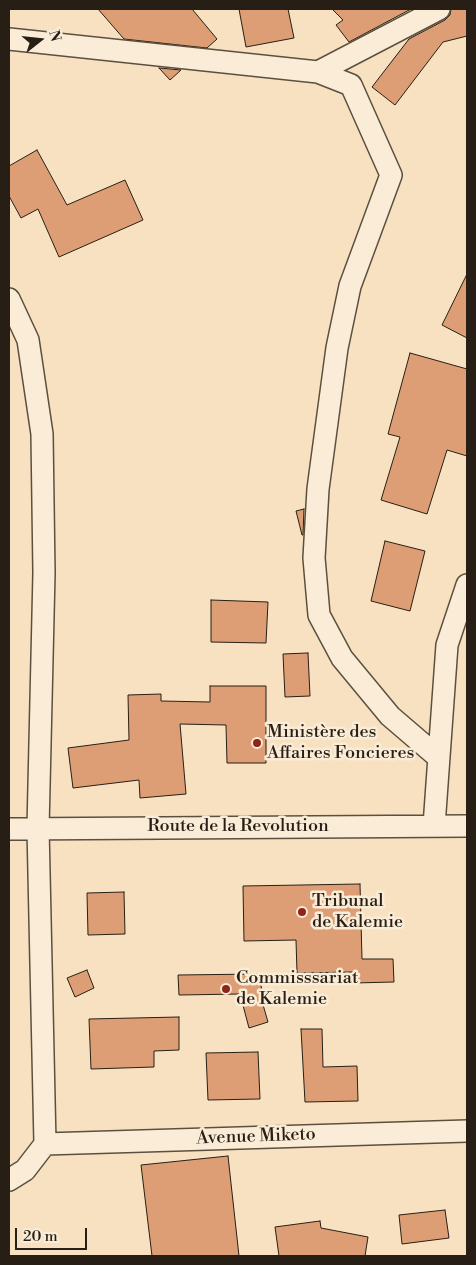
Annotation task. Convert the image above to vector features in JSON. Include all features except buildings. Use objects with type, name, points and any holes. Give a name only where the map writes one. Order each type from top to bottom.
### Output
[{"type":"street","points":[[318,72],[439,9]]},
{"type":"street","points":[[9,39],[318,72],[351,85],[391,175],[350,286],[337,348],[318,489],[314,558],[318,615],[342,658],[390,716],[439,758]]},
{"type":"street","points":[[9,299],[28,340],[42,434],[44,573],[38,828],[46,1144],[26,1170],[9,1180]]},
{"type":"street","points":[[434,826],[447,645],[467,585]]},
{"type":"street","points":[[447,645],[467,629]]},
{"type":"street","name":"Route de la Revolution","points":[[9,829],[467,826]]},
{"type":"street","name":"Avenue Miketo","points":[[46,1144],[467,1131]]},
{"type":"place","name":"Ministère des Affaires Foncieres","points":[[257,743]]},
{"type":"place","name":"Tribunal de Kalemie","points":[[302,912]]},
{"type":"place","name":"Commisssariat de Kalemie","points":[[226,989]]}]
